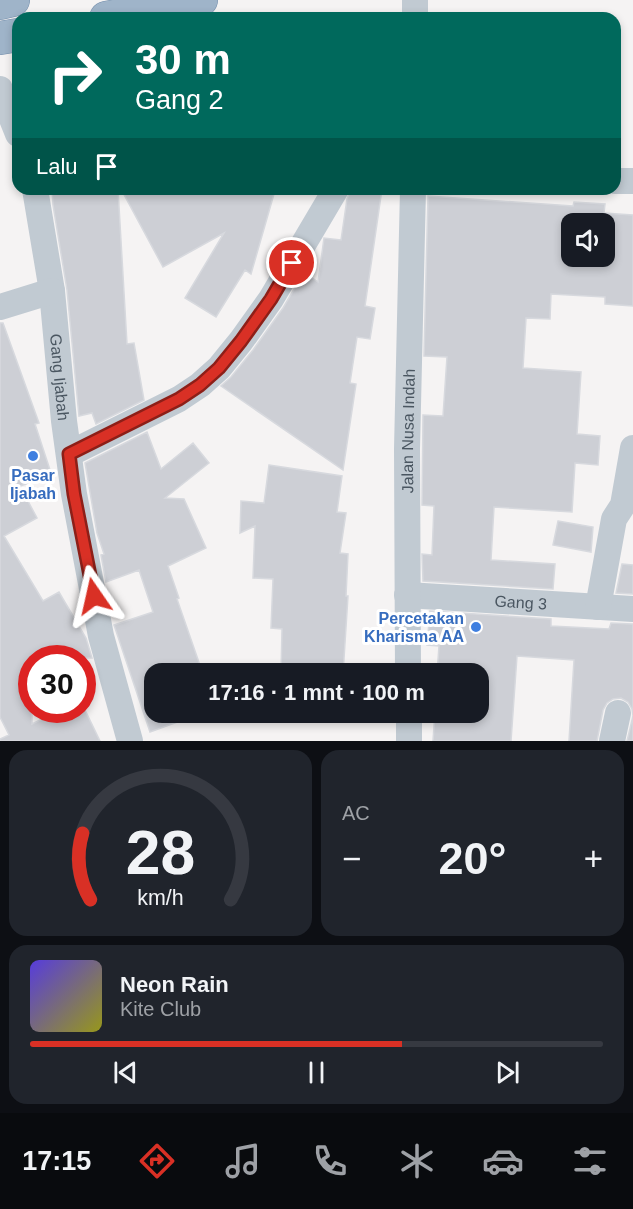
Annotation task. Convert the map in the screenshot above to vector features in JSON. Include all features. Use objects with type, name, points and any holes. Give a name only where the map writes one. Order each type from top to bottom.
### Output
[{"type":"highway","points":[[0,3],[13,0]]},
{"type":"highway","points":[[138,12],[201,0]]},
{"type":"street","points":[[0,89],[12,119]]},
{"type":"street","name":"Gang Ijabah","points":[[36,195],[52,291],[64,421],[74,494],[101,636],[130,741]]},
{"type":"street","points":[[69,454],[179,399],[219,368],[271,299],[332,195]]},
{"type":"street","name":"Jalan Nusa Indah","points":[[408,663],[407,449],[412,195]]},
{"type":"street","points":[[0,307],[52,291]]},
{"type":"street","points":[[598,607],[614,519],[623,505],[633,448]]},
{"type":"street","name":"Gang 3","points":[[407,595],[633,609]]},
{"type":"street","points":[[612,741],[618,713]]},
{"type":"street","points":[[409,723],[409,741]]},
{"type":"building","points":[[52,195],[118,195],[127,344],[134,343],[144,400],[96,424],[92,413],[79,416],[67,290]]},
{"type":"building","points":[[124,195],[274,195],[251,274],[245,270],[216,317],[185,298],[224,233],[163,267]]},
{"type":"building","points":[[349,195],[381,195],[365,306],[375,308],[370,339],[357,337],[350,383],[356,384],[343,470],[221,386],[253,350],[283,308],[304,272],[318,282],[324,238],[341,240]]},
{"type":"building","points":[[428,196],[573,206],[574,202],[605,204],[604,213],[561,213],[561,267],[615,267],[615,214],[633,215],[633,306],[605,304],[605,297],[551,294],[550,319],[526,318],[523,368],[581,372],[577,434],[600,436],[598,465],[575,463],[572,512],[494,507],[491,560],[555,564],[553,589],[423,581],[422,554],[432,555],[434,506],[422,505],[423,415],[443,416],[447,357],[424,356]]},
{"type":"building","points":[[0,323],[3,323],[39,423],[35,424],[52,476],[20,486],[37,518],[4,536],[43,601],[59,592],[88,645],[18,645],[18,723],[91,723],[100,741],[0,741],[9,735],[0,717]]},
{"type":"building","points":[[147,432],[161,469],[193,443],[209,463],[165,498],[184,499],[206,548],[168,566],[199,663],[144,663],[144,714],[114,625],[153,612],[139,570],[106,582],[101,555],[104,554],[97,533],[85,463]]},
{"type":"building","points":[[269,465],[342,476],[337,512],[346,513],[340,553],[348,554],[344,663],[281,663],[282,629],[271,628],[273,579],[253,578],[255,526],[240,533],[241,501],[264,503]]},
{"type":"building","points":[[558,521],[593,527],[591,552],[553,545]]},
{"type":"building","points":[[622,564],[633,565],[633,594],[616,593]]},
{"type":"building","points":[[430,611],[551,619],[551,626],[609,629],[611,623],[633,624],[633,716],[628,702],[621,698],[613,699],[603,710],[597,741],[569,741],[574,660],[517,656],[511,741],[433,741],[434,723],[489,723],[489,663],[438,663],[439,646],[427,645]]},
{"type":"building","points":[[633,716],[633,741],[627,741]]},
{"type":"building","points":[[147,723],[175,723],[150,732]]},
{"type":"place","name":"Pasar Ijabah","points":[[33,456]]},
{"type":"place","name":"Percetakan Kharisma AA","points":[[476,627]]},
{"type":"route","points":[[94,596],[74,494],[69,454],[179,399],[200,385],[219,368],[241,341],[271,299],[292,263]]}]
